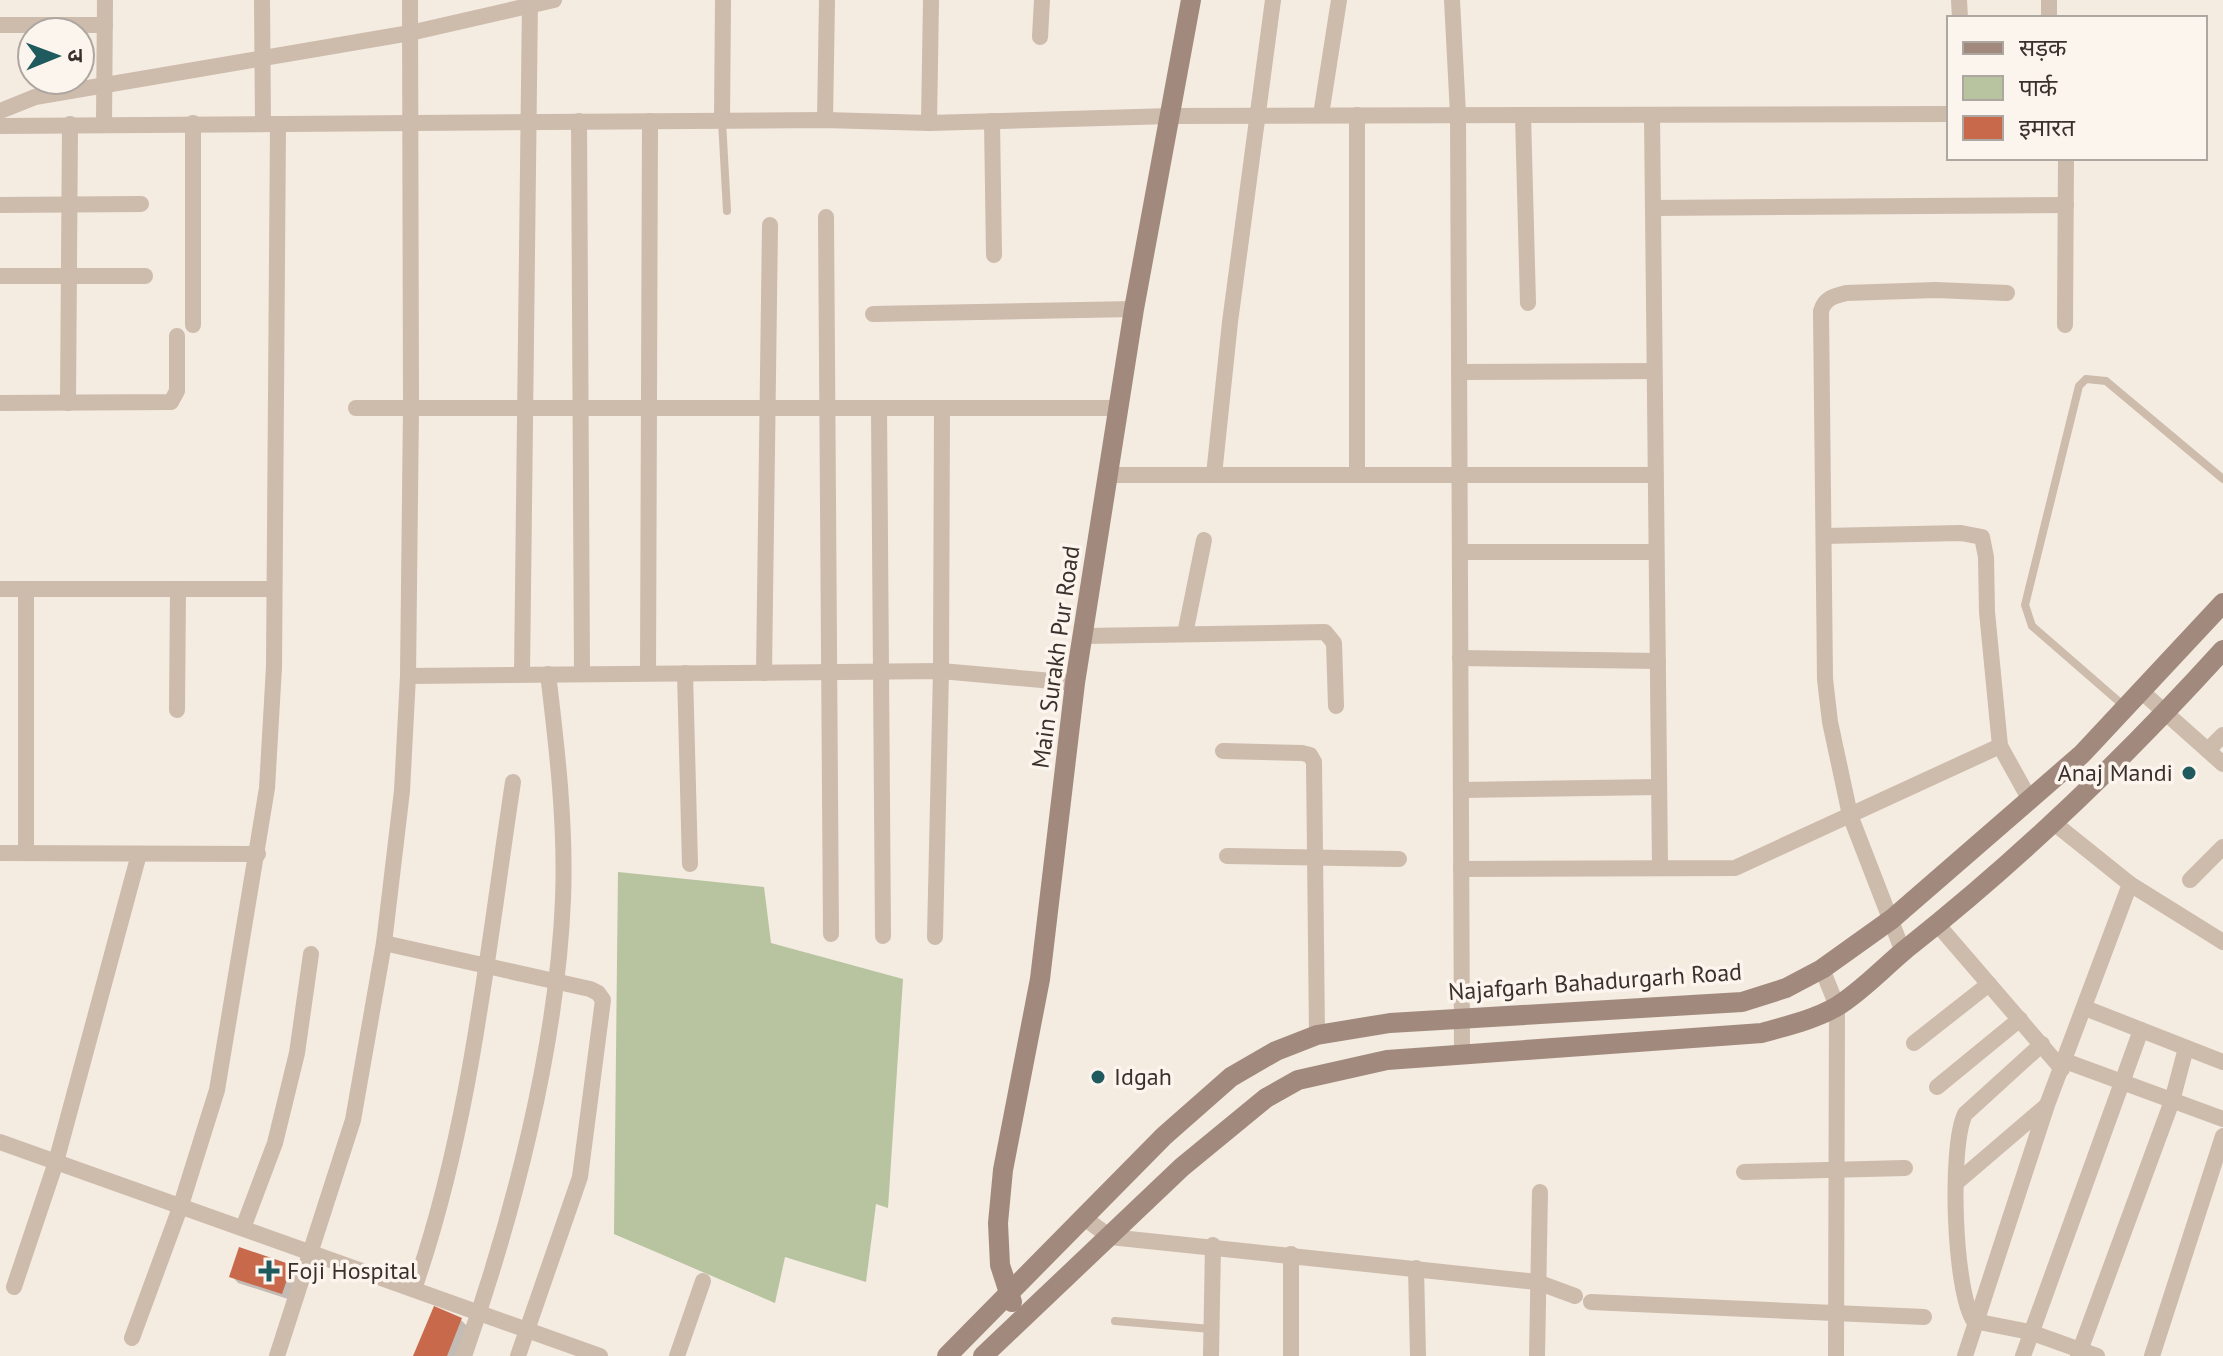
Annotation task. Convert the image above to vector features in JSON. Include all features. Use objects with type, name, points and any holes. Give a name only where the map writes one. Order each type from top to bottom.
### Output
[{"type":"main road","name":"Main Surakh Pur Road","points":[[1020,1321],[1000,1265],[998,1223],[1003,1170],[1040,979],[1075,683],[1118,408],[1191,0]]},
{"type":"main road","name":"Najafgarh Bahadurgarh Road","points":[[947,1356],[1164,1136],[1231,1077],[1276,1051],[1317,1035],[1390,1023],[1742,1002],[1786,988],[1822,969],[1892,919],[2082,754],[2223,603]]},
{"type":"main road","points":[[983,1356],[1182,1167],[1266,1098],[1298,1080],[1387,1060],[1762,1033],[1803,1022],[1837,1006],[1938,925],[2054,823],[2166,713],[2223,650]]},
{"type":"street","points":[[104,123],[105,0]]},
{"type":"street","points":[[132,1338],[181,1205],[217,1090],[258,854],[272,724],[270,124],[262,56],[262,0]]},
{"type":"street","points":[[277,1356],[353,1120],[384,943],[402,791],[408,676],[411,408],[410,0]]},
{"type":"street","points":[[0,111],[35,97],[410,33],[530,2],[554,0]]},
{"type":"street","points":[[722,120],[723,0]]},
{"type":"street","points":[[825,120],[827,0]]},
{"type":"street","points":[[929,123],[931,0]]},
{"type":"street","points":[[1040,37],[1042,0]]},
{"type":"street","points":[[1214,475],[1230,322],[1273,0]]},
{"type":"street","points":[[1321,115],[1339,0]]},
{"type":"street","points":[[1452,0],[1458,114],[1462,1053]]},
{"type":"street","points":[[522,674],[530,2]]},
{"type":"street","points":[[0,25],[105,25]]},
{"type":"street","points":[[0,126],[722,120],[929,123],[1171,116],[1458,114],[1947,114]]},
{"type":"street","points":[[1357,115],[1357,475]]},
{"type":"street","points":[[1523,115],[1528,303]]},
{"type":"street","points":[[1652,115],[1660,867]]},
{"type":"street","points":[[579,121],[582,674]]},
{"type":"street","points":[[648,673],[650,121]]},
{"type":"street","points":[[992,121],[994,255]]},
{"type":"street","points":[[193,123],[193,325]]},
{"type":"street","points":[[68,403],[70,124]]},
{"type":"street","points":[[2065,325],[2066,160]]},
{"type":"street","points":[[0,205],[141,204]]},
{"type":"street","points":[[1653,208],[2066,205]]},
{"type":"street","points":[[826,217],[831,934]]},
{"type":"street","points":[[764,673],[770,225]]},
{"type":"street","points":[[0,276],[145,276]]},
{"type":"street","points":[[1903,952],[1850,815],[1830,722],[1825,679],[1824,303],[1832,296],[1846,293],[1936,290],[2007,293]]},
{"type":"street","points":[[873,314],[1134,309]]},
{"type":"street","points":[[0,403],[171,402],[177,391],[177,336]]},
{"type":"street","points":[[1459,372],[1654,371]]},
{"type":"street","points":[[356,408],[1118,408]]},
{"type":"street","points":[[879,408],[883,936]]},
{"type":"street","points":[[935,937],[941,671],[942,408]]},
{"type":"street","points":[[1109,475],[1655,475]]},
{"type":"street","points":[[1824,536],[1961,533],[1982,537],[2000,746],[2030,800]]},
{"type":"street","points":[[1185,634],[1204,540]]},
{"type":"street","points":[[1460,552],[1656,552]]},
{"type":"street","points":[[0,589],[273,589]]},
{"type":"street","points":[[26,589],[26,853]]},
{"type":"street","points":[[177,710],[178,589]]},
{"type":"street","points":[[1084,636],[1325,632],[1334,643],[1336,706]]},
{"type":"street","points":[[1460,658],[1658,661]]},
{"type":"street","points":[[408,676],[941,671],[1075,683]]},
{"type":"street","points":[[685,673],[690,864]]},
{"type":"street","points":[[464,1356],[526,1146],[555,981],[563,896],[556,742],[548,674]]},
{"type":"street","points":[[2140,690],[2223,764]]},
{"type":"street","points":[[2208,750],[2223,735]]},
{"type":"street","points":[[1461,869],[1735,868],[2000,746]]},
{"type":"street","points":[[1223,751],[1310,755],[1314,762],[1317,1035]]},
{"type":"street","points":[[414,1289],[436,1224],[459,1129],[488,966],[513,782]]},
{"type":"street","points":[[1461,790],[1659,787]]},
{"type":"street","points":[[2054,823],[2130,884],[2223,942]]},
{"type":"street","points":[[2190,880],[2223,847]]},
{"type":"street","points":[[0,853],[258,854]]},
{"type":"street","points":[[14,1287],[56,1162],[139,854]]},
{"type":"street","points":[[1227,856],[1399,859]]},
{"type":"street","points":[[1965,1356],[2047,1105],[2130,884]]},
{"type":"street","points":[[1938,925],[2064,1065],[2223,1119]]},
{"type":"street","points":[[384,943],[590,989],[603,1000],[580,1177],[518,1356]]},
{"type":"street","points":[[243,1228],[275,1143],[297,1053],[311,954]]},
{"type":"street","points":[[1822,969],[1837,1006],[1839,1316],[1836,1356]]},
{"type":"street","points":[[1914,1043],[1989,984]]},
{"type":"street","points":[[2085,1008],[2223,1062]]},
{"type":"street","points":[[1937,1087],[2020,1019]]},
{"type":"street","points":[[2023,1356],[2141,1030]]},
{"type":"street","points":[[1974,1321],[1963,1298],[1956,1183],[1958,1129],[1965,1114],[2042,1044]]},
{"type":"street","points":[[2079,1353],[2172,1101],[2186,1048]]},
{"type":"street","points":[[1956,1183],[2047,1105]]},
{"type":"street","points":[[2152,1356],[2223,1136]]},
{"type":"street","points":[[0,1142],[479,1312],[528,1330],[574,1352],[600,1356]]},
{"type":"street","points":[[1744,1172],[1905,1168]]},
{"type":"street","points":[[1537,1356],[1540,1192]]},
{"type":"street","points":[[1083,1217],[1110,1237],[1213,1245],[1537,1282],[1583,1299],[1839,1316],[1924,1317]]},
{"type":"street","points":[[1211,1356],[1213,1245]]},
{"type":"street","points":[[1291,1254],[1291,1356]]},
{"type":"street","points":[[1416,1268],[1418,1356]]},
{"type":"street","points":[[677,1356],[703,1281]]},
{"type":"street","points":[[1974,1321],[2030,1332],[2079,1353],[2097,1356]]},
{"type":"lane","points":[[722,120],[727,211]]},
{"type":"lane","points":[[2125,706],[2032,626],[2025,605],[2079,386],[2086,379],[2106,381],[2223,479]]},
{"type":"lane","points":[[1115,1321],[1212,1329]]},
{"type":"green space","points":[[618,872],[764,887],[771,943],[903,979],[888,1208],[876,1204],[866,1282],[785,1257],[775,1303],[614,1234]]},
{"type":"building","points":[[239,1247],[292,1265],[282,1294],[229,1277]]},
{"type":"building","points":[[434,1306],[462,1318],[447,1356],[413,1356]]},
{"type":"place","name":"Anaj Mandi","points":[[2189,773]]},
{"type":"place","name":"Idgah","points":[[1098,1077]]},
{"type":"place","name":"Foji Hospital","points":[[269,1271]]}]
